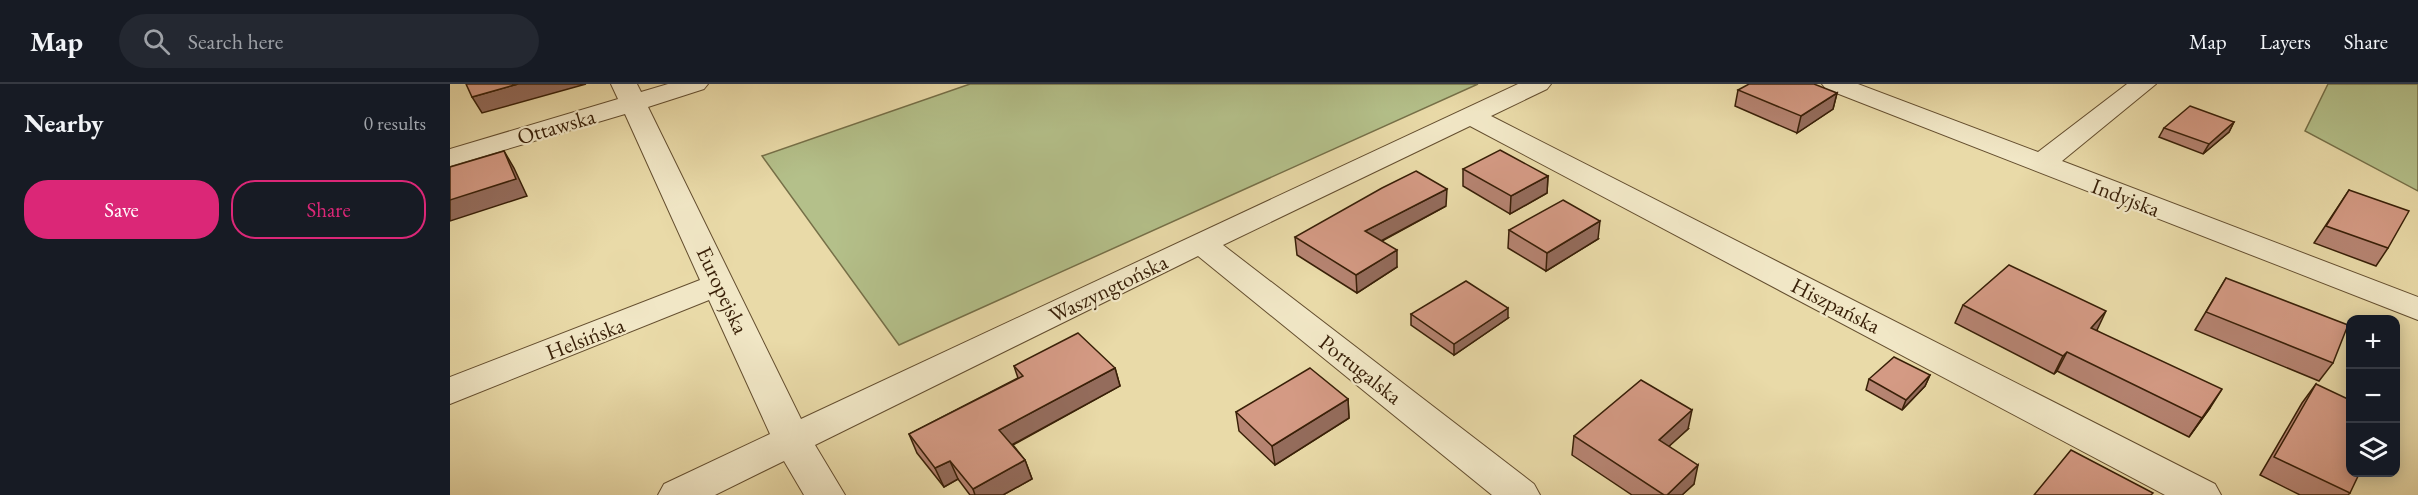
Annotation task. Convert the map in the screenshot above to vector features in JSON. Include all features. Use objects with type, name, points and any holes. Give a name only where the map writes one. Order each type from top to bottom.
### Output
[{"type":"street","name":"Ottawska","points":[[450,158],[628,94],[695,84]]},
{"type":"street","name":"Waszyngtońska","points":[[678,495],[1201,243],[1538,84]]},
{"type":"street","name":"Indyjska","points":[[1835,84],[2418,309]]},
{"type":"street","points":[[2041,164],[2143,84]]},
{"type":"street","name":"Europejska","points":[[628,94],[792,440],[825,495]]},
{"type":"street","name":"Hiszpańska","points":[[1471,116],[2200,495]]},
{"type":"street","name":"Portugalska","points":[[1201,243],[1520,495]]},
{"type":"street","name":"Helsińska","points":[[450,390],[720,285]]},
{"type":"green space","points":[[970,84],[1478,84],[899,345],[762,156]]},
{"type":"green space","points":[[2328,84],[2418,84],[2418,191],[2305,131]]},
{"type":"building","points":[[466,84],[518,84],[472,97]]},
{"type":"building","points":[[1749,84],[1814,84],[1837,93],[1801,116],[1738,90]]},
{"type":"building","points":[[2190,106],[2234,122],[2209,144],[2164,128]]},
{"type":"building","points":[[1500,150],[1548,176],[1511,196],[1463,169]]},
{"type":"building","points":[[504,151],[516,179],[450,200],[450,167]]},
{"type":"building","points":[[1416,171],[1447,189],[1365,231],[1397,250],[1356,275],[1295,237],[1382,188]]},
{"type":"building","points":[[2349,190],[2409,211],[2388,248],[2326,226]]},
{"type":"building","points":[[1563,200],[1600,221],[1547,253],[1509,230]]},
{"type":"building","points":[[2009,265],[2106,311],[2091,328],[2222,389],[2202,418],[2067,352],[2063,356],[1963,305]]},
{"type":"building","points":[[2226,278],[2346,324],[2346,330],[2333,363],[2206,312]]},
{"type":"building","points":[[1466,281],[1508,308],[1454,344],[1411,314]]},
{"type":"building","points":[[1078,333],[1115,368],[999,430],[1025,460],[973,489],[950,461],[935,468],[909,434],[1023,376],[1014,366]]},
{"type":"building","points":[[1894,357],[1930,375],[1906,400],[1869,379]]},
{"type":"building","points":[[1310,368],[1348,399],[1272,446],[1236,412]]},
{"type":"building","points":[[1641,380],[1692,410],[1659,440],[1698,465],[1667,495],[1574,436]]},
{"type":"building","points":[[2316,384],[2346,398],[2346,477],[2358,477],[2350,493],[2274,457]]},
{"type":"building","points":[[2071,450],[2153,493],[2151,495],[2034,495]]}]
